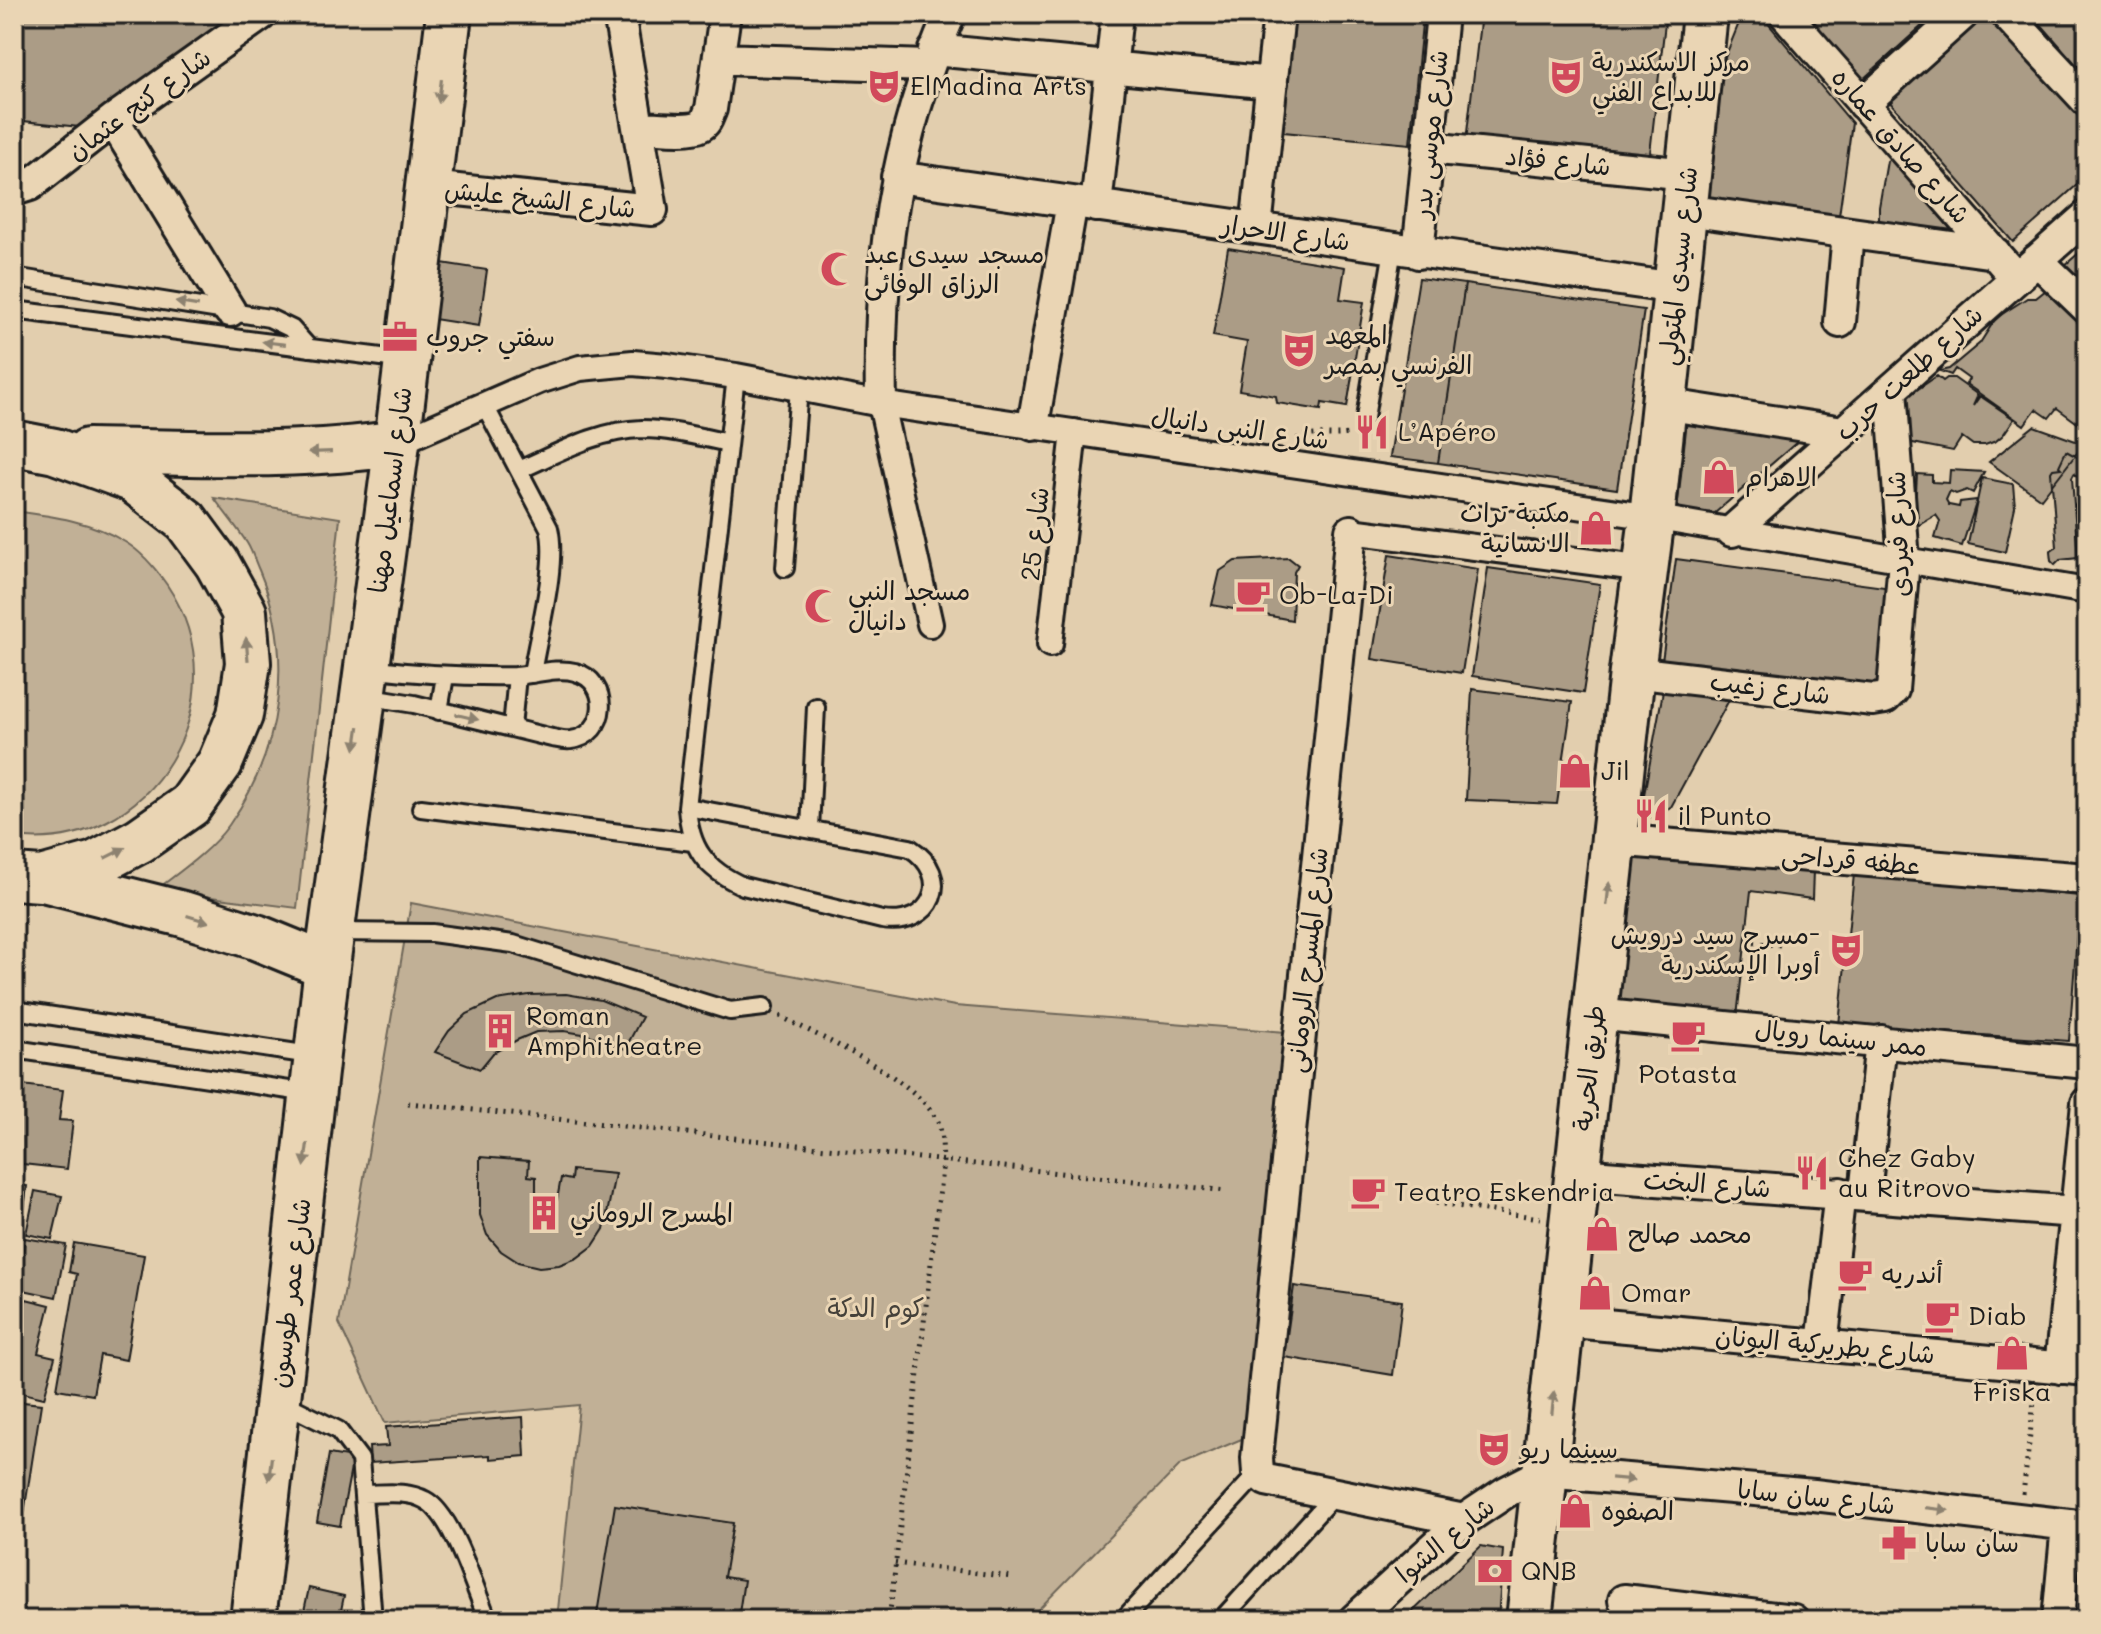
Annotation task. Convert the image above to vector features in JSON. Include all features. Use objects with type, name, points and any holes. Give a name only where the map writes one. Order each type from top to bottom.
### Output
[{"type":"main road","name":"شارع اسماعيل مهنا","points":[[329,949],[397,443],[449,14]]},
{"type":"main road","name":"شارع سيدى المتولي","points":[[1652,517],[1705,14]]},
{"type":"main road","points":[[35,447],[276,453],[344,451],[397,443]]},
{"type":"main road","points":[[28,878],[95,864],[140,840],[190,805],[220,763],[240,715],[248,663],[244,612],[217,563],[186,521],[132,479],[35,447]]},
{"type":"main road","name":"طريق الحرية","points":[[1529,1620],[1632,672],[1652,517]]},
{"type":"main road","points":[[28,878],[183,914],[256,937],[329,949]]},
{"type":"main road","name":"شارع عمر طوسون","points":[[253,1620],[329,949]]},
{"type":"street","name":"شارع كنج عثمان","points":[[14,190],[30,185],[113,120],[262,14]]},
{"type":"street","points":[[619,14],[638,127],[700,126],[706,121],[711,109],[725,14]]},
{"type":"street","points":[[930,624],[881,404],[880,327],[885,252],[897,177],[931,58],[950,14]]},
{"type":"street","points":[[1033,425],[1084,204],[1111,67],[1117,14]]},
{"type":"street","points":[[1256,228],[1279,14]]},
{"type":"street","name":"شارع موسى بدر","points":[[1406,251],[1429,148],[1442,14]]},
{"type":"street","name":"شارع صادق عماره","points":[[1785,14],[1995,253],[2087,308]]},
{"type":"street","points":[[1863,104],[1963,14]]},
{"type":"street","points":[[2006,14],[2087,101]]},
{"type":"street","points":[[719,59],[931,58],[1111,67],[1272,83]]},
{"type":"street","points":[[113,120],[230,311]]},
{"type":"street","name":"شارع الشيخ عليش","points":[[429,187],[652,210],[638,127]]},
{"type":"street","name":"شارع فؤاد","points":[[1429,148],[1688,174]]},
{"type":"street","name":"شارع الاحرار","points":[[897,177],[1676,288]]},
{"type":"street","points":[[1707,213],[1995,253]]},
{"type":"street","name":"شارع طلعت حرب","points":[[1732,531],[2087,216]]},
{"type":"street","points":[[1840,322],[1848,233]]},
{"type":"street","name":"شارع النبى دانيال","points":[[397,443],[539,381],[580,368],[633,363],[736,376],[881,404],[1652,517],[2087,591]]},
{"type":"street","name":"شارع فيردى","points":[[1891,390],[1904,560],[1895,678]]},
{"type":"street","points":[[1663,404],[1843,432]]},
{"type":"street","name":"شارع 25","points":[[1050,644],[1074,432]]},
{"type":"street","name":"شارع المسرح الرومانى","points":[[1258,1473],[1257,1458],[1351,531],[1645,569]]},
{"type":"street","name":"شارع زغيب","points":[[1632,672],[1873,700],[1885,698],[1893,690],[1895,678]]},
{"type":"street","name":"عطفه قرداحى","points":[[1614,840],[2087,879]]},
{"type":"street","name":"ممر سينما رويال","points":[[1595,1014],[2087,1063]]},
{"type":"street","points":[[1822,1344],[1881,1041]]},
{"type":"street","points":[[2062,1368],[2087,1103]]},
{"type":"street","name":"شارع البخت","points":[[1578,1174],[2076,1212]]},
{"type":"street","name":"شارع بطريركية اليونان","points":[[1562,1321],[2062,1368]]},
{"type":"street","name":"شارع سان سابا","points":[[1545,1472],[1814,1495],[2077,1526]]},
{"type":"street","name":"شارع الشوا","points":[[1354,1620],[1464,1520],[1506,1492],[1545,1472]]},
{"type":"street","points":[[1258,1473],[1266,1480],[1464,1520]]},
{"type":"street","points":[[2058,1620],[2077,1526]]},
{"type":"street","points":[[1624,1600],[1793,1620]]},
{"type":"lane","points":[[1365,418],[1406,251]]},
{"type":"lane","points":[[14,277],[269,318],[292,329],[309,348]]},
{"type":"lane","points":[[14,310],[407,361]]},
{"type":"lane","points":[[687,807],[910,848],[923,856],[931,868],[935,883],[932,898],[924,911],[911,919],[897,922],[867,916],[743,886],[722,877],[705,861],[693,842],[687,807],[736,376]]},
{"type":"lane","points":[[785,568],[799,388]]},
{"type":"lane","points":[[485,406],[549,528],[552,549],[512,727]]},
{"type":"lane","points":[[519,470],[593,438],[618,431],[644,429],[728,443]]},
{"type":"lane","points":[[575,671],[592,680],[602,697],[601,716],[590,733],[572,740],[552,738],[439,711],[365,682],[575,671]]},
{"type":"lane","points":[[439,711],[445,676]]},
{"type":"lane","points":[[810,829],[816,707]]},
{"type":"lane","points":[[421,808],[693,842]]},
{"type":"lane","points":[[329,949],[432,933],[498,941],[730,1011],[764,1007]]},
{"type":"lane","points":[[14,1010],[315,1075]]},
{"type":"lane","points":[[14,1049],[315,1075]]},
{"type":"lane","points":[[278,1400],[338,1430],[360,1459],[373,1620]]},
{"type":"lane","points":[[1123,1620],[1258,1473]]},
{"type":"lane","points":[[363,1494],[406,1494],[425,1499],[440,1511],[488,1620]]},
{"type":"lane","points":[[1221,1620],[1335,1494]]},
{"type":"path","points":[[1294,450],[1297,437],[1326,433],[1343,436],[1353,433],[1365,418]]},
{"type":"path","points":[[1746,942],[1781,945]]},
{"type":"path","points":[[764,1007],[901,1081],[920,1097],[939,1121],[943,1161],[889,1620]]},
{"type":"path","points":[[408,1103],[1227,1191]]},
{"type":"path","points":[[1436,1203],[1572,1222]]},
{"type":"path","points":[[2020,1519],[2062,1368]]},
{"type":"path","points":[[895,1563],[1012,1577]]},
{"type":"green space","points":[[214,498],[340,518],[297,908],[156,890],[204,852],[229,825],[261,765],[277,701],[277,635],[270,602],[249,546]]},
{"type":"green space","points":[[14,511],[85,524],[131,546],[148,561],[167,585],[188,629],[195,675],[189,720],[171,760],[143,795],[107,821],[63,836],[14,837]]},
{"type":"green space","name":"كوم الدكة","points":[[411,903],[955,1006],[1286,1032],[1251,1435],[1180,1465],[1028,1620],[557,1620],[579,1405],[385,1423],[339,1323]]},
{"type":"building","points":[[14,14],[214,14],[221,22],[89,128],[14,120]]},
{"type":"building","points":[[1285,14],[1423,14],[1410,144],[1273,131]]},
{"type":"building","name":"مركز الاسكندرية للابداع الفني","points":[[1481,14],[1666,14],[1649,162],[1466,141]]},
{"type":"building","points":[[1801,14],[1935,14],[1861,81]]},
{"type":"building","points":[[1984,14],[1991,14],[2087,123],[2087,176],[2013,242],[1888,100]]},
{"type":"building","points":[[2032,14],[2087,14],[2087,77]]},
{"type":"building","points":[[1761,15],[1852,123],[1838,223],[1703,206],[1718,75],[1741,18]]},
{"type":"building","points":[[1891,158],[1951,229],[1945,238],[1879,223],[1887,161]]},
{"type":"building","points":[[2087,246],[2087,300],[2057,272]]},
{"type":"building","points":[[1228,248],[1345,267],[1340,299],[1364,302],[1347,407],[1322,403],[1321,410],[1277,403],[1276,396],[1239,390],[1247,342],[1213,336]]},
{"type":"building","points":[[429,261],[487,270],[479,326],[421,317]]},
{"type":"building","points":[[1419,278],[1465,284],[1438,463],[1390,457]]},
{"type":"building","points":[[1465,284],[1644,310],[1617,489],[1438,463]]},
{"type":"building","points":[[2046,290],[2056,295],[2057,301],[2087,319],[2087,430],[2057,408],[2049,418],[2036,409],[2024,425],[1966,384],[1969,379],[1955,369],[1951,375],[1940,371],[1949,369],[1980,343],[1996,318]]},
{"type":"building","points":[[1937,376],[1943,381],[1954,378],[1978,395],[1973,406],[1980,396],[2014,419],[2003,435],[1985,445],[1973,445],[1962,437],[1953,451],[1908,442],[1892,407]]},
{"type":"building","name":"الاهرام","points":[[1687,420],[1790,435],[1797,442],[1715,513],[1677,511]]},
{"type":"building","points":[[2034,426],[2084,444],[2041,499],[1989,462]]},
{"type":"building","points":[[2066,451],[2087,462],[2087,475],[2084,480],[2074,474],[2072,478],[2078,558],[2060,560],[2055,565],[2050,552],[2057,547],[2051,472],[2061,468],[2059,466]]},
{"type":"building","points":[[1950,470],[1984,472],[1973,493],[1967,490],[1956,494],[1950,491],[1946,500],[1949,505],[1959,507],[1960,502],[1977,500],[1962,546],[1935,538],[1940,521],[1936,515],[1914,528],[1917,474],[1932,475],[1932,482],[1949,483]]},
{"type":"building","points":[[1982,478],[2013,484],[2015,507],[2005,552],[1968,544]]},
{"type":"building","points":[[2087,478],[2087,522],[2074,510]]},
{"type":"building","points":[[1389,555],[1478,569],[1462,673],[1372,659]]},
{"type":"building","name":"Ob-La-Di","points":[[1289,558],[1298,565],[1294,572],[1292,620],[1212,605],[1220,571],[1235,561]]},
{"type":"building","points":[[1676,559],[1892,588],[1877,690],[1662,661]]},
{"type":"building","points":[[1488,568],[1600,584],[1583,693],[1472,676]]},
{"type":"building","points":[[1472,689],[1572,702],[1557,804],[1466,800]]},
{"type":"building","points":[[1663,691],[1729,700],[1671,807],[1639,822]]},
{"type":"building","points":[[1629,852],[1813,870],[1812,899],[1751,891],[1737,1017],[1612,1009]]},
{"type":"building","points":[[1854,874],[2080,896],[2069,1041],[1839,1025]]},
{"type":"building","name":"Roman Amphitheatre","points":[[566,994],[601,1000],[642,1017],[625,1049],[589,1035],[564,1031],[536,1032],[517,1040],[493,1053],[480,1069],[435,1052],[449,1031],[467,1014],[497,1000]]},
{"type":"building","points":[[14,1084],[63,1090],[59,1120],[73,1121],[67,1169],[14,1163]]},
{"type":"building","name":"المسرح الروماني","points":[[480,1157],[529,1161],[528,1176],[536,1177],[536,1201],[545,1207],[557,1200],[561,1178],[571,1180],[572,1170],[615,1174],[604,1229],[593,1246],[577,1258],[559,1265],[539,1267],[518,1262],[501,1251],[487,1235],[480,1215]]},
{"type":"building","points":[[14,1184],[27,1186],[23,1217],[14,1216]]},
{"type":"building","points":[[35,1191],[62,1196],[52,1239],[26,1234]]},
{"type":"building","points":[[25,1238],[66,1245],[56,1297],[14,1288],[14,1254],[22,1255]]},
{"type":"building","points":[[74,1243],[144,1255],[126,1360],[100,1355],[93,1395],[57,1389],[77,1274],[69,1272]]},
{"type":"building","points":[[1294,1286],[1402,1301],[1393,1375],[1284,1357]]},
{"type":"building","points":[[26,1299],[50,1305],[38,1353],[55,1357],[44,1398],[14,1391],[14,1345]]},
{"type":"building","points":[[14,1401],[41,1404],[14,1578]]},
{"type":"building","points":[[523,1417],[525,1456],[490,1459],[490,1455],[370,1463],[369,1447],[388,1446],[386,1427]]},
{"type":"building","points":[[329,1454],[353,1458],[340,1526],[317,1522]]},
{"type":"building","points":[[615,1505],[733,1523],[724,1577],[744,1580],[738,1620],[596,1620]]},
{"type":"building","points":[[1481,1546],[1503,1550],[1498,1620],[1404,1620]]},
{"type":"building","points":[[309,1588],[344,1596],[339,1620],[302,1620]]},
{"type":"building","points":[[68,1615],[91,1620],[67,1620]]},
{"type":"place","name":"مركز الاسكندرية للابداع الفني","points":[[1566,77]]},
{"type":"place","name":"ElMadina Arts","points":[[884,86]]},
{"type":"place","name":"مسجد سيدى عبد الرزاق الوفائى","points":[[838,269]]},
{"type":"place","name":"سفتي جروب","points":[[400,337]]},
{"type":"place","name":"المعهد الفرنسي بمصر","points":[[1299,350]]},
{"type":"place","name":"L’Apéro","points":[[1372,432]]},
{"type":"place","name":"الاهرام","points":[[1719,477]]},
{"type":"place","name":"مكتبة تراث الانسانية","points":[[1596,528]]},
{"type":"place","name":"Ob-La-Di","points":[[1253,595]]},
{"type":"place","name":"مسجد النبي دانيال","points":[[822,606]]},
{"type":"place","name":"Jil","points":[[1575,771]]},
{"type":"place","name":"il Punto","points":[[1651,816]]},
{"type":"place","name":"مسرح سيد درويش- أوبرا الإسكندرية","points":[[1846,950]]},
{"type":"place","name":"Roman Amphitheatre","points":[[500,1031]]},
{"type":"place","name":"Potasta","points":[[1688,1035]]},
{"type":"place","name":"Chez Gaby au Ritrovo","points":[[1812,1173]]},
{"type":"place","name":"Teatro Eskendria","points":[[1368,1192]]},
{"type":"place","name":"المسرح الروماني","points":[[544,1213]]},
{"type":"place","name":"محمد صالح","points":[[1602,1234]]},
{"type":"place","name":"أندريه","points":[[1855,1274]]},
{"type":"place","name":"Omar","points":[[1595,1293]]},
{"type":"place","name":"Diab","points":[[1942,1316]]},
{"type":"place","name":"Friska","points":[[2012,1353]]},
{"type":"place","name":"سينما ريو","points":[[1494,1449]]},
{"type":"place","name":"الصفوه","points":[[1575,1511]]},
{"type":"place","name":"سان سابا","points":[[1899,1543]]},
{"type":"place","name":"QNB","points":[[1495,1571]]}]
